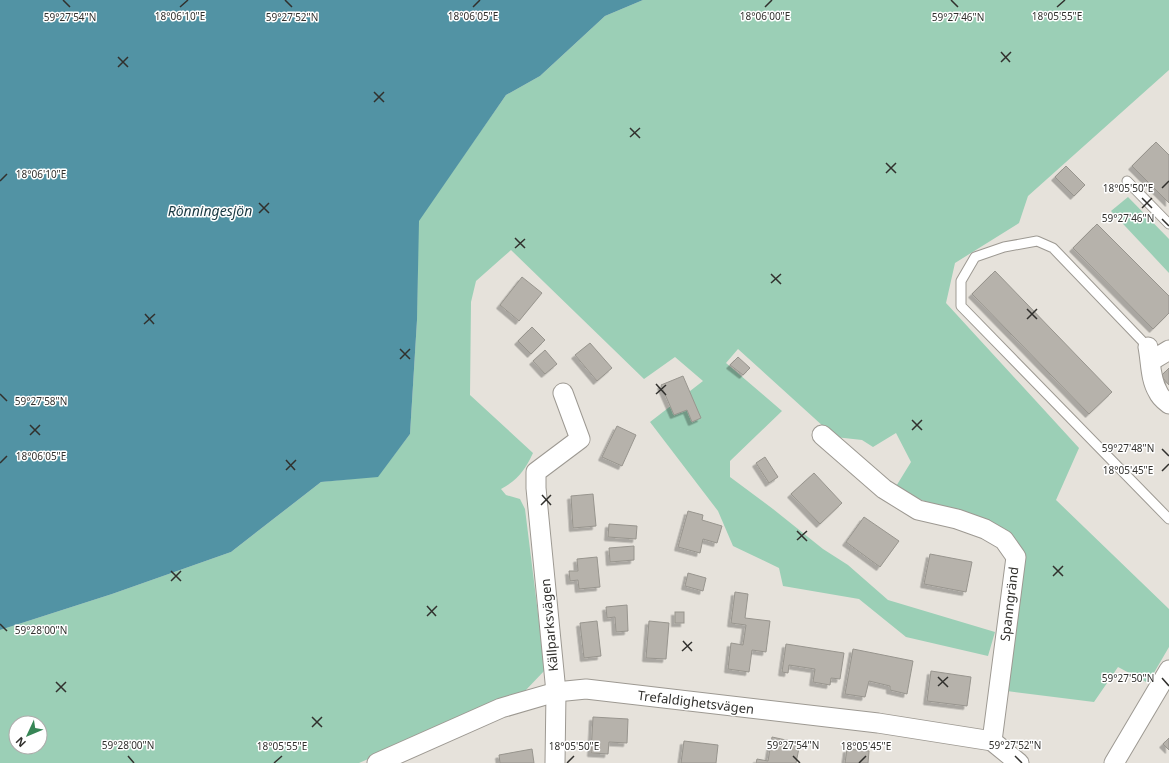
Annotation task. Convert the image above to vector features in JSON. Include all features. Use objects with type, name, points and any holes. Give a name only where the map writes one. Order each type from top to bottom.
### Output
[{"type":"street","points":[[1169,350],[1149,354],[1152,378],[1158,393],[1169,404]]},
{"type":"street","name":"Källparksvägen","points":[[555,763],[556,692],[536,488],[536,472],[580,439],[563,393]]},
{"type":"street","name":"Spanngränd","points":[[822,435],[884,489],[918,510],[957,519],[985,529],[1004,540],[1016,557],[992,741]]},
{"type":"street","points":[[1114,763],[1169,670]]},
{"type":"street","name":"Trefaldighetsvägen","points":[[377,763],[501,708],[556,692],[586,690],[878,723],[992,741]]},
{"type":"street","points":[[992,741],[1019,763]]},
{"type":"lane","points":[[1127,181],[1169,224]]},
{"type":"lane","points":[[1149,354],[1053,248],[1037,241],[1004,247],[975,257],[961,282],[961,306],[1169,519]]},
{"type":"green space","points":[[643,0],[1169,0],[1169,70],[1028,196],[1019,223],[955,263],[946,303],[1079,448],[1056,500],[1169,609],[1169,647],[1148,683],[1118,667],[1094,702],[1007,691],[1015,544],[1005,529],[942,509],[895,488],[911,462],[896,433],[873,447],[862,440],[835,437],[738,349],[726,363],[782,411],[730,461],[730,477],[823,549],[848,565],[888,600],[995,632],[988,656],[906,637],[859,599],[783,586],[779,568],[733,546],[718,511],[650,422],[703,381],[675,357],[644,379],[511,250],[476,281],[471,302],[470,395],[533,453],[527,465],[520,474],[512,482],[501,489],[506,495],[520,499],[525,509],[545,670],[525,691],[359,763],[0,763],[0,630],[112,594],[231,552],[321,482],[378,476],[410,434],[417,320],[418,221],[506,95],[540,76],[605,16]]},
{"type":"green space","points":[[1128,197],[1169,239],[1169,273],[1111,211]]},
{"type":"water","name":"Rönningesjön","points":[[0,0],[643,0],[605,16],[540,76],[506,95],[419,221],[417,320],[410,434],[378,477],[321,482],[231,552],[112,594],[0,630]]},
{"type":"building","points":[[1156,142],[1169,155],[1169,203],[1132,166]]},
{"type":"building","points":[[1066,166],[1085,185],[1074,196],[1055,177]]},
{"type":"building","points":[[1097,224],[1169,296],[1169,313],[1153,329],[1073,248]]},
{"type":"building","points":[[995,271],[1112,392],[1089,414],[972,294]]},
{"type":"building","points":[[522,277],[542,293],[519,321],[500,305]]},
{"type":"building","points":[[532,327],[545,340],[531,354],[518,341]]},
{"type":"building","points":[[590,343],[612,368],[597,381],[575,355]]},
{"type":"building","points":[[545,350],[557,364],[545,374],[533,361]]},
{"type":"building","points":[[738,357],[750,368],[743,375],[730,365]]},
{"type":"building","points":[[1169,368],[1169,385],[1161,376]]},
{"type":"building","points":[[683,376],[701,418],[692,422],[687,410],[674,415],[661,385]]},
{"type":"building","points":[[617,426],[636,435],[622,466],[602,457]]},
{"type":"building","points":[[765,457],[778,477],[769,483],[756,463]]},
{"type":"building","points":[[814,473],[842,503],[820,524],[791,494]]},
{"type":"building","points":[[593,494],[596,526],[573,528],[571,496]]},
{"type":"building","points":[[688,511],[703,515],[702,520],[722,526],[717,543],[703,539],[700,553],[678,547]]},
{"type":"building","points":[[864,517],[899,541],[880,567],[846,542]]},
{"type":"building","points":[[609,524],[637,526],[636,539],[608,537]]},
{"type":"building","points":[[634,546],[634,560],[610,562],[609,548]]},
{"type":"building","points":[[930,554],[972,562],[966,592],[924,584]]},
{"type":"building","points":[[597,557],[600,587],[579,589],[578,580],[570,581],[569,571],[578,571],[577,559]]},
{"type":"building","points":[[688,573],[706,578],[703,591],[685,586]]},
{"type":"building","points":[[735,592],[748,594],[745,618],[770,621],[766,652],[752,650],[749,672],[728,669],[731,643],[743,645],[746,625],[731,623]]},
{"type":"building","points":[[627,605],[628,631],[616,632],[615,617],[607,618],[606,607]]},
{"type":"building","points":[[675,612],[684,612],[684,623],[675,623]]},
{"type":"building","points":[[597,621],[601,656],[584,658],[580,623]]},
{"type":"building","points":[[649,621],[669,623],[666,659],[646,658]]},
{"type":"building","points":[[786,644],[844,653],[840,679],[831,678],[830,685],[813,682],[815,669],[789,665],[788,673],[782,672]]},
{"type":"building","points":[[853,649],[913,661],[907,694],[890,690],[890,686],[869,681],[865,697],[845,694]]},
{"type":"building","points":[[931,671],[971,677],[967,706],[927,701]]},
{"type":"building","points":[[593,717],[628,719],[627,743],[609,742],[608,754],[591,753]]},
{"type":"building","points":[[772,737],[800,743],[796,763],[756,763],[757,759],[768,761]]},
{"type":"building","points":[[1169,738],[1169,750],[1163,744]]},
{"type":"building","points":[[684,741],[718,745],[716,763],[681,763]]},
{"type":"building","points":[[532,749],[534,763],[500,763],[499,755]]},
{"type":"building","points":[[847,749],[869,751],[868,763],[845,763]]}]
